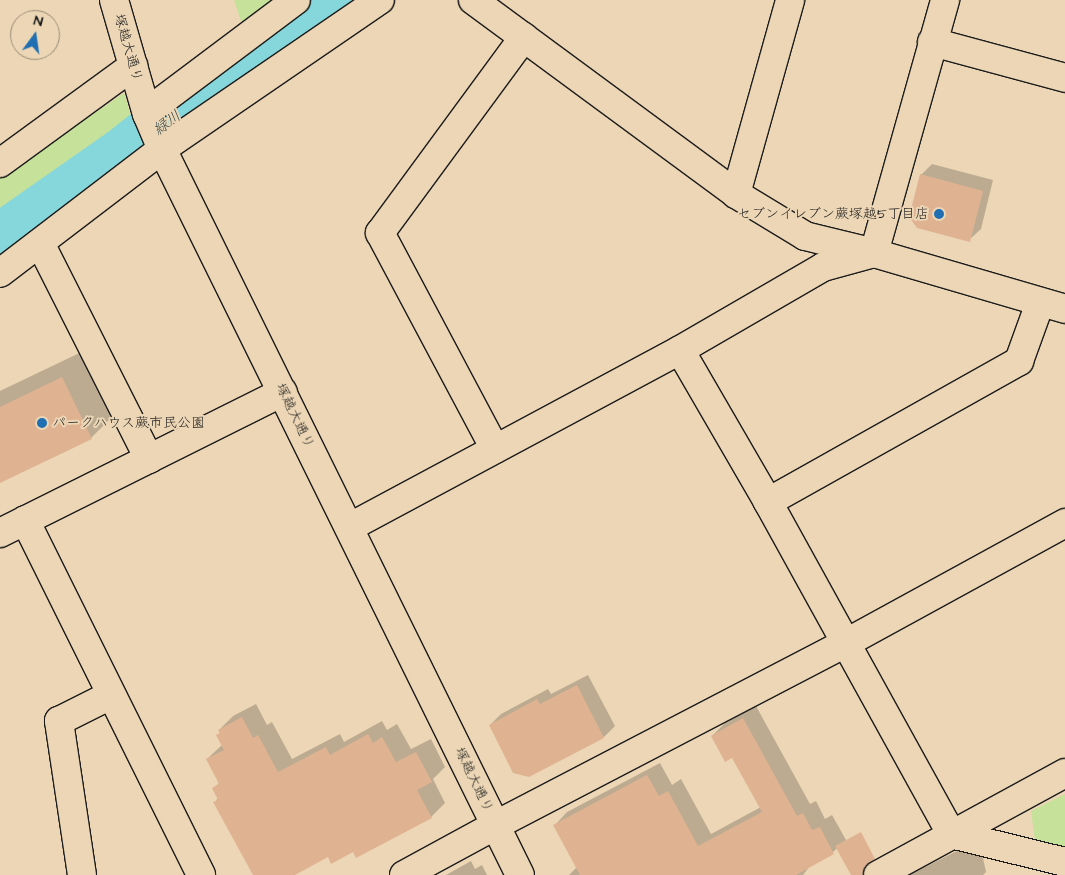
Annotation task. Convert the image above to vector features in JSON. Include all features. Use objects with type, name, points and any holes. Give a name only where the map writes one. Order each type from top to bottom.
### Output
[{"type":"street","name":"塚越大通り","points":[[114,0],[147,113],[162,147],[520,875]]},
{"type":"street","points":[[147,113],[296,0]]},
{"type":"street","points":[[0,273],[162,147],[380,0]]},
{"type":"street","points":[[473,0],[736,194],[805,236],[874,253],[1052,306],[1019,361],[768,502]]},
{"type":"street","points":[[736,194],[790,0]]},
{"type":"street","points":[[874,253],[945,0]]},
{"type":"street","points":[[495,449],[380,233],[524,37]]},
{"type":"street","points":[[932,42],[1065,78]]},
{"type":"street","points":[[0,163],[133,66]]},
{"type":"street","points":[[40,243],[149,459]]},
{"type":"street","points":[[350,527],[680,350],[823,267],[874,253]]},
{"type":"street","points":[[680,350],[768,502],[951,834],[1065,862]]},
{"type":"street","points":[[0,533],[283,392]]},
{"type":"street","points":[[25,520],[201,875]]},
{"type":"street","points":[[404,875],[496,824],[846,643],[1065,523]]},
{"type":"street","points":[[82,875],[59,721],[111,695]]},
{"type":"street","points":[[878,875],[1065,773]]},
{"type":"green space","points":[[234,0],[284,0],[244,30]]},
{"type":"green space","points":[[124,93],[139,143],[0,242],[0,178]]},
{"type":"green space","points":[[1065,794],[1065,848],[1035,841],[1031,811]]},
{"type":"building","points":[[920,174],[983,191],[970,242],[917,228],[909,217]]},
{"type":"building","name":"パークハウス蕨市民公園","points":[[62,377],[92,439],[0,483],[0,407]]},
{"type":"building","points":[[577,685],[604,738],[529,777],[513,773],[489,725],[537,699],[540,704]]},
{"type":"building","points":[[242,717],[253,738],[258,735],[278,772],[326,747],[330,755],[368,734],[373,743],[382,737],[396,762],[416,752],[432,782],[417,790],[432,818],[356,858],[353,852],[331,864],[328,857],[295,875],[253,875],[213,802],[218,800],[212,788],[219,784],[206,759],[224,750],[216,735],[220,733],[218,730]]},
{"type":"building","points":[[743,718],[797,816],[803,813],[812,830],[820,827],[834,854],[796,875],[580,875],[553,825],[647,775],[659,796],[668,791],[698,846],[762,812],[732,758],[725,762],[711,736]]},
{"type":"building","points":[[861,832],[875,859],[865,866],[862,875],[851,875],[835,846]]},
{"type":"waterway","name":"緑川","points":[[0,242],[123,156],[330,0]]},
{"type":"place","name":"セブンイレブン蕨塚越5丁目店","points":[[939,214]]},
{"type":"place","name":"パークハウス蕨市民公園","points":[[42,423]]}]
